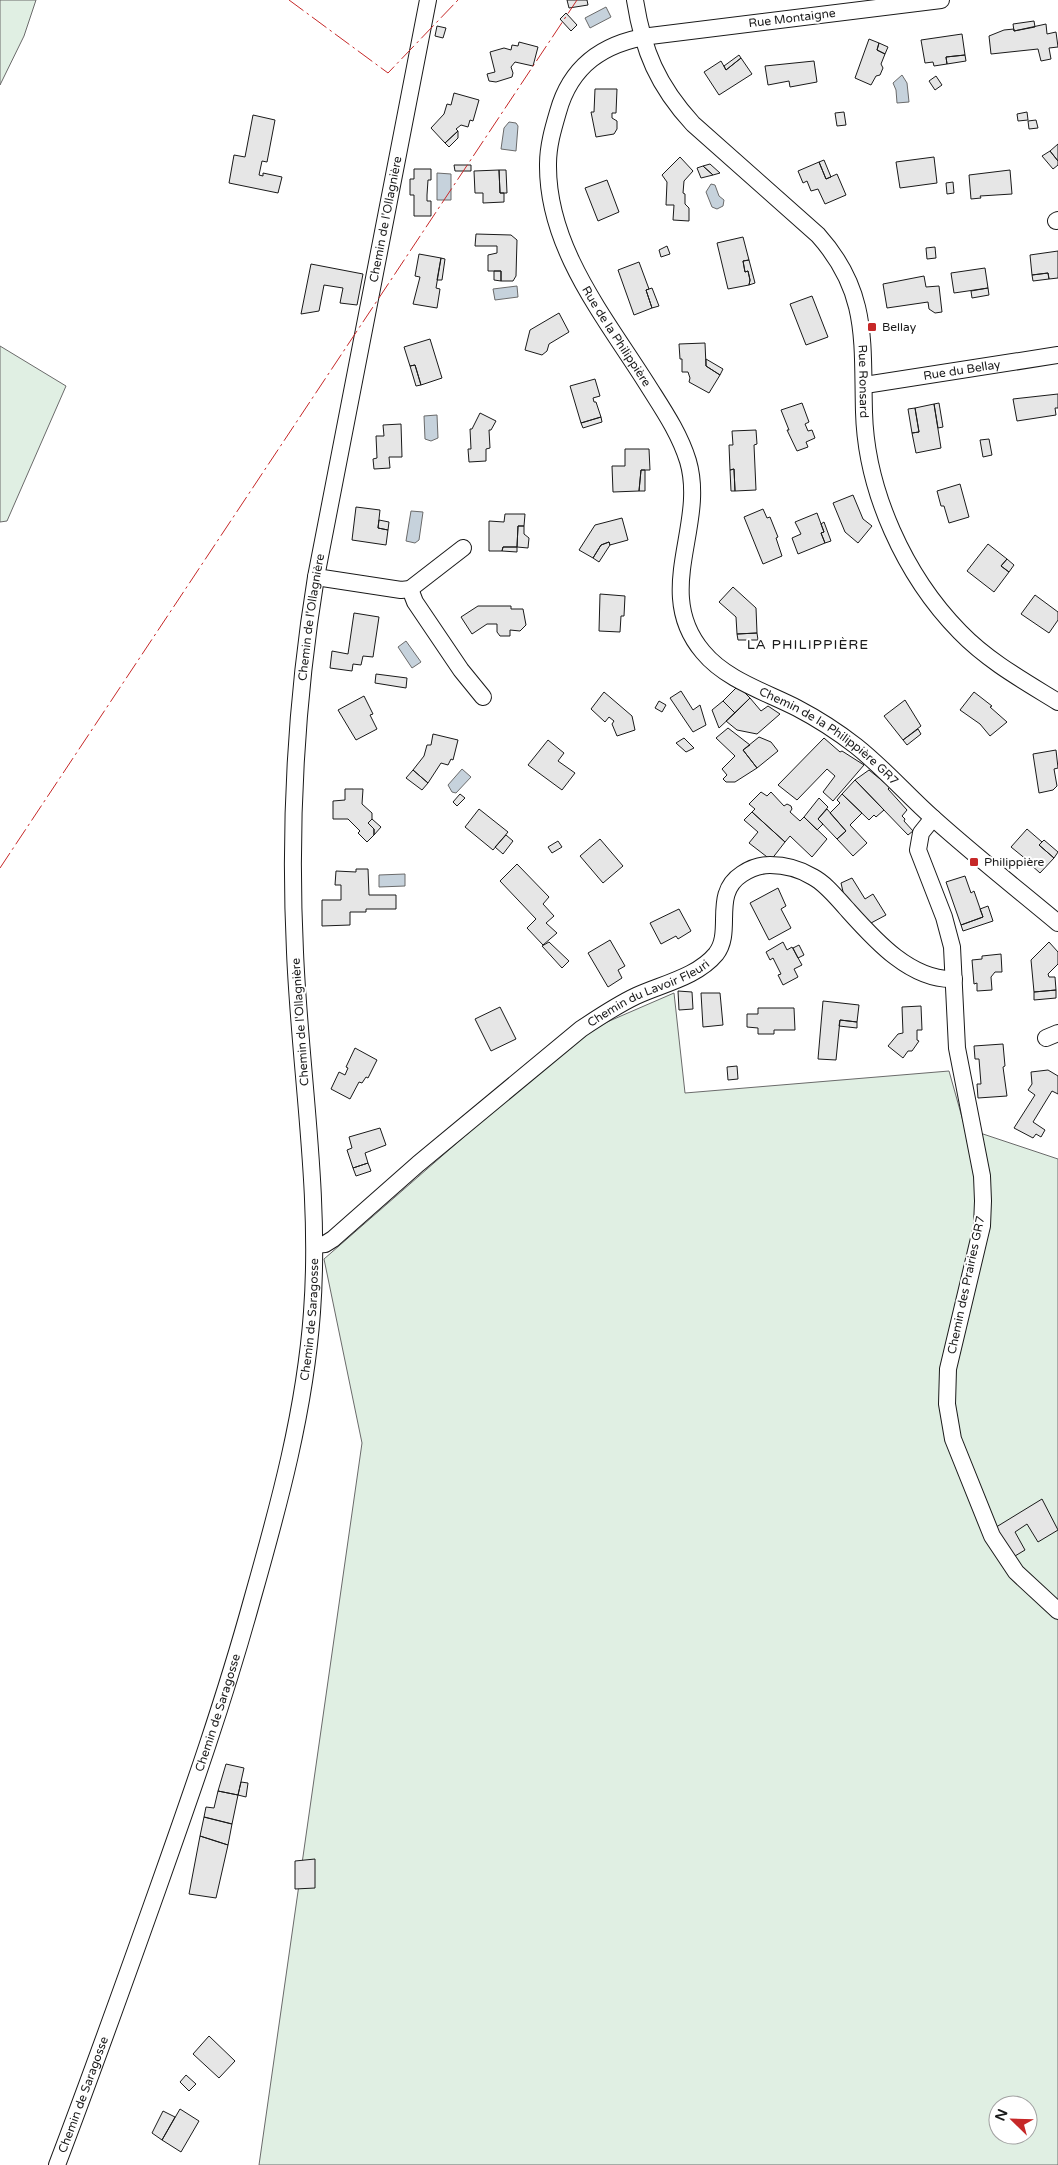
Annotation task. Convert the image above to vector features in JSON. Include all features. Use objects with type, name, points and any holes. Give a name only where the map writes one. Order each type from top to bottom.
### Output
[{"type":"street","name":"Chemin de l'Ollagnière","points":[[315,1245],[295,953],[293,854],[298,722],[308,627],[316,576],[428,0]]},
{"type":"street","name":"Rue Ronsard","points":[[635,0],[642,37],[660,83],[676,106],[692,124],[818,235],[835,254],[853,294],[860,319],[865,385],[864,412],[874,474],[885,513],[915,576],[936,606],[961,633],[996,663],[1058,702]]},
{"type":"street","name":"Rue Montaigne","points":[[642,37],[941,0]]},
{"type":"street","name":"Rue de la Philippière","points":[[642,37],[624,41],[595,54],[572,80],[560,102],[552,132],[548,162],[550,190],[554,218],[563,244],[578,273],[671,422],[683,447],[689,465],[691,491],[680,578],[680,600],[688,630],[693,639],[704,654],[718,667]]},
{"type":"street","name":"Rue du Bellay","points":[[865,385],[1058,355]]},
{"type":"street","points":[[316,576],[401,590],[410,589],[463,548]]},
{"type":"street","points":[[410,589],[415,602],[456,662],[483,697]]},
{"type":"street","name":"Chemin de la Philippière GR7","points":[[718,667],[800,710],[856,747],[933,818],[1058,923]]},
{"type":"street","name":"Chemin des Prairies GR7","points":[[933,818],[921,833],[918,850],[944,918],[952,947],[957,1048],[982,1176],[984,1201],[982,1226],[948,1369],[947,1404],[953,1439],[992,1536],[1016,1572],[1058,1611]]},
{"type":"street","name":"Chemin du Lavoir Fleuri","points":[[315,1245],[325,1244],[334,1239],[418,1164],[581,1029],[622,1003],[693,972],[710,961],[721,945],[723,906],[728,891],[736,878],[752,868],[778,865],[797,869],[815,877],[830,890],[860,924],[901,960],[932,977],[954,979]]},
{"type":"street","name":"Chemin de Saragosse","points":[[57,2165],[101,2050],[209,1746],[268,1546],[294,1441],[305,1382],[312,1312],[315,1245]]},
{"type":"green space","points":[[0,0],[36,0],[24,36],[0,85]]},
{"type":"green space","points":[[0,346],[66,386],[7,521],[0,522]]},
{"type":"green space","points":[[674,993],[685,1093],[949,1071],[965,1128],[1058,1159],[1058,2165],[259,2165],[362,1443],[324,1259],[584,1032]]},
{"type":"shaded area","points":[[606,7],[611,17],[590,28],[585,18]]},
{"type":"shaded area","points":[[902,75],[907,83],[909,102],[897,103],[896,90],[893,83]]},
{"type":"shaded area","points":[[509,122],[516,123],[518,126],[516,151],[501,149],[504,128]]},
{"type":"shaded area","points":[[437,173],[451,174],[451,200],[437,200]]},
{"type":"shaded area","points":[[711,184],[715,185],[719,196],[724,200],[723,206],[717,209],[712,207],[706,192]]},
{"type":"shaded area","points":[[517,286],[518,297],[495,300],[493,289]]},
{"type":"shaded area","points":[[437,415],[438,438],[431,441],[425,439],[424,416]]},
{"type":"shaded area","points":[[411,511],[423,512],[419,540],[415,543],[406,541]]},
{"type":"shaded area","points":[[406,641],[421,662],[412,668],[398,647]]},
{"type":"shaded area","points":[[462,769],[471,777],[456,793],[452,792],[448,785]]},
{"type":"shaded area","points":[[405,874],[405,886],[379,887],[379,875]]},
{"type":"building","points":[[567,0],[587,0],[588,5],[569,8]]},
{"type":"building","points":[[566,13],[577,25],[571,31],[560,19]]},
{"type":"building","points":[[1034,21],[1035,27],[1014,31],[1013,24]]},
{"type":"building","points":[[1046,24],[1047,34],[1056,32],[1058,47],[1049,48],[1051,59],[1041,61],[1038,49],[991,54],[989,36],[1004,30],[1014,29],[1014,31]]},
{"type":"building","points":[[437,26],[446,28],[443,38],[435,36]]},
{"type":"building","points":[[962,34],[965,55],[946,57],[947,64],[934,66],[933,62],[925,63],[921,40]]},
{"type":"building","points":[[869,39],[879,43],[877,50],[885,54],[881,64],[883,68],[880,75],[876,76],[871,85],[855,78]]},
{"type":"building","points":[[519,42],[538,47],[533,66],[515,62],[511,67],[512,77],[496,82],[489,81],[487,74],[495,72],[490,52],[504,48],[511,50],[512,45],[518,46]]},
{"type":"building","points":[[879,43],[888,47],[885,54],[877,50]]},
{"type":"building","points":[[739,55],[741,58],[726,70],[724,66]]},
{"type":"building","points":[[965,55],[966,61],[947,64],[946,57]]},
{"type":"building","points":[[741,58],[752,74],[719,95],[704,72],[721,61],[726,70]]},
{"type":"building","points":[[814,61],[817,82],[790,87],[789,81],[768,85],[765,66]]},
{"type":"building","points":[[936,76],[942,85],[935,90],[929,81]]},
{"type":"building","points":[[595,89],[617,89],[616,113],[612,113],[612,118],[617,121],[617,129],[614,134],[596,137],[591,112],[594,112]]},
{"type":"building","points":[[454,93],[479,100],[473,121],[470,120],[468,127],[461,125],[456,129],[458,131],[445,143],[431,128],[444,114],[447,104],[451,105]]},
{"type":"building","points":[[844,112],[846,125],[837,126],[835,113]]},
{"type":"building","points":[[1027,112],[1028,120],[1018,121],[1017,114]]},
{"type":"building","points":[[253,115],[275,120],[267,162],[262,161],[259,175],[263,176],[263,173],[282,177],[278,193],[229,183],[234,155],[245,157]]},
{"type":"building","points":[[1036,120],[1038,128],[1029,129],[1028,121]]},
{"type":"building","points":[[458,131],[458,138],[449,147],[445,143]]},
{"type":"building","points":[[1058,144],[1058,161],[1050,151]]},
{"type":"building","points":[[1050,151],[1058,161],[1058,165],[1053,169],[1042,156]]},
{"type":"building","points":[[680,157],[693,171],[684,181],[683,193],[685,194],[685,204],[689,208],[689,221],[673,220],[674,205],[666,205],[667,182],[662,175]]},
{"type":"building","points":[[934,157],[937,183],[900,188],[896,162]]},
{"type":"building","points":[[824,160],[831,177],[826,179],[819,162]]},
{"type":"building","points":[[819,162],[826,179],[837,174],[846,195],[825,204],[818,189],[811,191],[807,181],[803,183],[798,171]]},
{"type":"building","points":[[710,164],[720,173],[713,175],[703,166]]},
{"type":"building","points":[[454,165],[471,165],[471,171],[455,171]]},
{"type":"building","points":[[703,166],[713,175],[701,178],[697,168]]},
{"type":"building","points":[[414,169],[431,169],[431,180],[428,180],[427,201],[431,201],[431,216],[414,216],[414,195],[410,195],[410,179],[414,179]]},
{"type":"building","points":[[499,170],[500,193],[504,193],[504,202],[483,203],[483,193],[475,193],[474,171]]},
{"type":"building","points":[[499,170],[506,170],[507,193],[500,193]]},
{"type":"building","points":[[1010,170],[1012,194],[980,196],[981,198],[971,199],[969,175]]},
{"type":"building","points":[[607,180],[619,212],[598,221],[585,188]]},
{"type":"building","points":[[953,182],[954,193],[947,194],[946,183]]},
{"type":"building","points":[[476,234],[511,235],[517,240],[516,276],[513,281],[501,281],[501,271],[488,271],[488,255],[497,253],[497,246],[475,246]]},
{"type":"building","points":[[743,237],[749,260],[743,261],[745,272],[748,271],[749,285],[728,289],[717,243]]},
{"type":"building","points":[[667,246],[670,254],[661,257],[659,250]]},
{"type":"building","points":[[935,247],[936,258],[927,259],[926,248]]},
{"type":"building","points":[[1058,251],[1058,278],[1049,279],[1048,273],[1032,275],[1030,255]]},
{"type":"building","points":[[419,254],[441,258],[436,288],[440,289],[437,308],[413,304],[420,277],[415,276]]},
{"type":"building","points":[[441,258],[445,259],[442,280],[437,280]]},
{"type":"building","points":[[749,260],[755,283],[749,285],[748,271],[745,272],[743,261]]},
{"type":"building","points":[[639,262],[649,289],[646,290],[652,308],[634,315],[618,270]]},
{"type":"building","points":[[311,264],[363,274],[357,305],[340,303],[343,288],[324,285],[319,311],[301,314]]},
{"type":"building","points":[[985,268],[988,288],[954,293],[951,273]]},
{"type":"building","points":[[494,271],[501,271],[501,281],[494,280]]},
{"type":"building","points":[[1048,273],[1049,279],[1033,281],[1032,275]]},
{"type":"building","points":[[924,276],[926,287],[939,286],[942,312],[935,313],[929,309],[928,302],[887,308],[883,284]]},
{"type":"building","points":[[652,288],[659,306],[652,308],[646,290]]},
{"type":"building","points":[[988,288],[989,295],[972,298],[971,291]]},
{"type":"building","points":[[812,296],[828,337],[806,345],[790,304]]},
{"type":"building","points":[[559,313],[569,332],[549,344],[547,351],[542,355],[525,350],[530,330]]},
{"type":"building","points":[[430,339],[442,378],[421,385],[415,365],[410,366],[404,347]]},
{"type":"building","points":[[705,343],[706,366],[720,375],[709,393],[689,382],[688,372],[682,372],[682,359],[680,359],[679,344]]},
{"type":"building","points":[[706,359],[723,369],[720,375],[706,366]]},
{"type":"building","points":[[415,365],[421,385],[416,386],[410,366]]},
{"type":"building","points":[[595,379],[600,396],[593,398],[601,417],[581,423],[570,386]]},
{"type":"building","points":[[1058,394],[1058,408],[1055,408],[1056,415],[1017,421],[1013,399]]},
{"type":"building","points":[[802,403],[809,422],[805,424],[808,431],[812,430],[815,438],[806,442],[808,447],[797,451],[787,430],[789,430],[781,410]]},
{"type":"building","points":[[939,403],[943,427],[938,428],[934,404]]},
{"type":"building","points":[[934,404],[941,448],[916,453],[912,433],[919,432],[915,408]]},
{"type":"building","points":[[915,408],[919,432],[912,433],[908,409]]},
{"type":"building","points":[[480,413],[496,421],[491,430],[489,430],[490,448],[486,449],[486,461],[469,462],[468,449],[471,449],[470,429],[472,429]]},
{"type":"building","points":[[601,417],[602,422],[583,428],[581,423]]},
{"type":"building","points":[[401,424],[402,457],[389,457],[390,468],[374,469],[373,459],[377,458],[376,436],[384,436],[383,425]]},
{"type":"building","points":[[756,430],[757,444],[754,445],[756,490],[735,491],[734,469],[730,470],[729,445],[733,445],[732,431]]},
{"type":"building","points":[[989,439],[992,455],[983,457],[980,440]]},
{"type":"building","points":[[625,449],[649,449],[650,470],[641,470],[639,491],[613,492],[612,466],[625,466]]},
{"type":"building","points":[[734,469],[735,491],[731,491],[730,470]]},
{"type":"building","points":[[641,470],[645,470],[645,491],[639,491]]},
{"type":"building","points":[[960,484],[969,517],[949,523],[944,506],[941,506],[937,491]]},
{"type":"building","points":[[853,495],[863,519],[872,526],[858,543],[845,532],[833,503]]},
{"type":"building","points":[[356,507],[380,510],[378,528],[388,530],[386,545],[352,540]]},
{"type":"building","points":[[763,509],[767,518],[770,517],[778,537],[776,538],[782,556],[763,564],[744,517]]},
{"type":"building","points":[[817,513],[824,532],[821,533],[825,543],[798,554],[792,538],[801,534],[795,522]]},
{"type":"building","points":[[505,514],[525,514],[524,526],[518,526],[517,547],[503,547],[502,551],[489,551],[489,521],[504,522]]},
{"type":"building","points":[[622,518],[628,540],[610,545],[609,542],[601,545],[593,558],[579,550],[595,525]]},
{"type":"building","points":[[379,520],[389,522],[388,530],[378,528]]},
{"type":"building","points":[[824,522],[831,541],[825,543],[821,533],[824,532],[821,524]]},
{"type":"building","points":[[518,526],[524,526],[524,534],[529,538],[528,548],[517,547]]},
{"type":"building","points":[[609,542],[610,545],[599,562],[593,558],[601,545]]},
{"type":"building","points":[[988,544],[1007,559],[1001,566],[1009,572],[994,592],[967,571]]},
{"type":"building","points":[[503,547],[517,547],[517,552],[502,551]]},
{"type":"building","points":[[1007,559],[1014,565],[1009,572],[1001,566]]},
{"type":"building","points":[[733,587],[756,608],[757,633],[737,634],[736,617],[719,602]]},
{"type":"building","points":[[600,594],[625,596],[624,616],[621,616],[620,632],[599,631]]},
{"type":"building","points":[[1035,595],[1058,612],[1058,620],[1049,633],[1021,614]]},
{"type":"building","points":[[478,606],[511,606],[511,609],[523,609],[526,625],[520,631],[510,630],[510,636],[500,636],[497,632],[497,624],[487,624],[472,634],[461,617]]},
{"type":"building","points":[[354,613],[379,617],[373,657],[363,656],[361,665],[353,664],[352,671],[330,668],[332,651],[348,654]]},
{"type":"building","points":[[757,633],[758,640],[738,640],[737,634]]},
{"type":"building","points":[[376,674],[407,678],[406,688],[375,683]]},
{"type":"building","points":[[738,686],[750,698],[735,713],[723,701]]},
{"type":"building","points":[[681,691],[693,710],[700,705],[706,725],[693,732],[670,698]]},
{"type":"building","points":[[604,692],[632,716],[635,730],[617,736],[612,724],[614,721],[609,717],[605,722],[591,709]]},
{"type":"building","points":[[974,692],[992,706],[990,707],[1007,722],[990,736],[980,724],[960,710]]},
{"type":"building","points":[[364,696],[373,714],[370,715],[377,729],[356,740],[338,710]]},
{"type":"building","points":[[750,698],[761,711],[768,706],[780,714],[757,734],[737,730],[726,721]]},
{"type":"building","points":[[905,700],[921,726],[903,740],[884,716]]},
{"type":"building","points":[[659,701],[666,705],[662,712],[655,708]]},
{"type":"building","points":[[723,701],[735,713],[719,728],[712,710]]},
{"type":"building","points":[[728,728],[750,745],[743,750],[757,768],[735,782],[726,782],[723,779],[727,775],[722,769],[735,756],[716,738]]},
{"type":"building","points":[[918,729],[921,734],[907,745],[903,740]]},
{"type":"building","points":[[433,734],[458,740],[453,760],[451,759],[448,765],[441,763],[428,783],[413,770],[424,756],[427,745],[431,745]]},
{"type":"building","points":[[759,737],[771,742],[778,751],[757,768],[743,750]]},
{"type":"building","points":[[684,738],[694,748],[686,752],[676,743]]},
{"type":"building","points":[[824,738],[840,752],[842,751],[864,765],[833,801],[823,792],[835,776],[827,769],[797,800],[778,785]]},
{"type":"building","points":[[548,740],[564,753],[558,761],[575,773],[562,790],[528,765]]},
{"type":"building","points":[[1056,750],[1058,768],[1054,769],[1057,786],[1053,790],[1039,793],[1033,754]]},
{"type":"building","points":[[413,770],[428,783],[422,790],[406,778]]},
{"type":"building","points":[[869,770],[890,787],[888,789],[907,810],[902,816],[913,831],[908,835],[855,780]]},
{"type":"building","points":[[855,780],[884,810],[876,817],[874,815],[869,820],[842,794]]},
{"type":"building","points":[[345,789],[363,789],[362,804],[372,813],[372,819],[368,823],[374,829],[374,835],[367,842],[358,833],[360,831],[348,819],[333,819],[333,801],[345,800]]},
{"type":"building","points":[[761,792],[767,796],[771,792],[784,806],[787,804],[791,806],[790,812],[800,821],[804,817],[827,839],[812,857],[790,836],[785,842],[752,812],[755,809],[749,804]]},
{"type":"building","points":[[460,794],[465,798],[457,806],[453,802]]},
{"type":"building","points":[[842,794],[862,813],[850,825],[867,843],[853,856],[837,839],[846,831],[830,813],[840,803],[837,800]]},
{"type":"building","points":[[819,798],[828,807],[818,819],[823,824],[817,830],[804,817]]},
{"type":"building","points":[[479,809],[508,832],[493,850],[465,827]]},
{"type":"building","points":[[827,809],[846,831],[837,839],[818,819]]},
{"type":"building","points":[[752,812],[785,842],[771,860],[749,843],[758,832],[744,820]]},
{"type":"building","points":[[372,819],[381,827],[374,835],[374,829],[368,823]]},
{"type":"building","points":[[1027,829],[1042,842],[1039,845],[1054,858],[1040,873],[1030,864],[1031,860],[1029,858],[1027,860],[1011,847]]},
{"type":"building","points":[[506,835],[513,841],[503,854],[495,847]]},
{"type":"building","points":[[600,839],[623,866],[603,883],[580,856]]},
{"type":"building","points":[[1044,840],[1058,852],[1054,858],[1039,845]]},
{"type":"building","points":[[558,841],[562,847],[552,853],[548,847]]},
{"type":"building","points":[[517,864],[549,897],[543,904],[554,916],[546,923],[557,933],[543,945],[527,928],[536,919],[500,881]]},
{"type":"building","points":[[356,869],[368,869],[369,895],[396,895],[396,909],[366,909],[366,912],[350,912],[350,925],[322,926],[322,900],[341,900],[341,885],[335,885],[336,871],[356,872]]},
{"type":"building","points":[[965,876],[971,893],[974,891],[983,917],[961,925],[946,882]]},
{"type":"building","points":[[852,878],[865,899],[873,894],[886,915],[871,923],[844,896],[841,883]]},
{"type":"building","points":[[778,888],[786,906],[781,909],[791,928],[769,940],[750,903]]},
{"type":"building","points":[[988,906],[993,921],[963,931],[961,925],[983,917],[980,909]]},
{"type":"building","points":[[679,909],[691,931],[678,939],[676,936],[661,944],[650,923]]},
{"type":"building","points":[[610,940],[625,966],[618,970],[622,978],[608,987],[588,953]]},
{"type":"building","points":[[549,942],[569,961],[562,968],[542,946]]},
{"type":"building","points":[[783,942],[787,950],[792,947],[802,965],[794,969],[798,977],[783,985],[778,975],[781,974],[773,958],[770,960],[766,952]]},
{"type":"building","points":[[1049,942],[1058,952],[1058,964],[1048,974],[1049,977],[1055,977],[1056,990],[1034,992],[1031,960]]},
{"type":"building","points":[[799,945],[804,955],[798,958],[793,948]]},
{"type":"building","points":[[1001,954],[1002,972],[995,972],[991,977],[992,990],[977,991],[977,983],[974,984],[972,960],[982,959],[982,956]]},
{"type":"building","points":[[1056,990],[1056,998],[1034,1000],[1034,992]]},
{"type":"building","points":[[678,991],[692,992],[693,1009],[679,1010]]},
{"type":"building","points":[[701,993],[720,993],[723,1025],[703,1027]]},
{"type":"building","points":[[823,1001],[859,1005],[857,1022],[840,1020],[836,1060],[818,1059]]},
{"type":"building","points":[[921,1006],[922,1030],[917,1030],[917,1040],[919,1041],[912,1051],[908,1051],[903,1058],[888,1046],[898,1034],[903,1033],[902,1007]]},
{"type":"building","points":[[500,1007],[516,1039],[491,1051],[475,1019]]},
{"type":"building","points":[[758,1008],[794,1008],[795,1030],[774,1030],[774,1034],[758,1034],[758,1028],[747,1027],[747,1014],[758,1014]]},
{"type":"building","points":[[840,1020],[857,1022],[857,1028],[839,1026]]},
{"type":"building","points":[[1003,1044],[1005,1066],[1003,1067],[1007,1096],[978,1098],[977,1084],[981,1084],[979,1059],[975,1059],[974,1046]]},
{"type":"building","points":[[355,1048],[377,1060],[368,1078],[366,1077],[362,1083],[359,1082],[350,1099],[331,1089],[339,1072],[345,1075],[348,1068],[346,1067]]},
{"type":"building","points":[[737,1066],[738,1079],[728,1080],[727,1067]]},
{"type":"building","points":[[1048,1070],[1058,1076],[1058,1094],[1052,1091],[1033,1122],[1045,1130],[1041,1137],[1036,1134],[1033,1138],[1014,1128],[1035,1095],[1028,1090],[1032,1084],[1031,1072]]},
{"type":"building","points":[[380,1128],[386,1145],[365,1153],[368,1163],[353,1168],[347,1150],[352,1148],[349,1137]]},
{"type":"building","points":[[368,1163],[371,1171],[356,1176],[353,1168]]},
{"type":"building","points":[[1042,1499],[1058,1530],[1038,1542],[1027,1524],[1015,1532],[1025,1550],[1010,1559],[993,1529]]},
{"type":"building","points":[[226,1764],[244,1768],[238,1795],[218,1791]]},
{"type":"building","points":[[241,1782],[248,1783],[246,1797],[238,1795]]},
{"type":"building","points":[[218,1791],[238,1795],[232,1824],[204,1817],[206,1807],[214,1808]]},
{"type":"building","points":[[204,1817],[232,1824],[228,1845],[200,1836]]},
{"type":"building","points":[[200,1836],[228,1845],[216,1898],[189,1894]]},
{"type":"building","points":[[315,1859],[315,1888],[295,1889],[295,1861]]},
{"type":"building","points":[[209,2036],[235,2061],[219,2078],[193,2054]]},
{"type":"building","points":[[186,2075],[196,2084],[189,2091],[180,2082]]},
{"type":"building","points":[[180,2109],[199,2121],[181,2152],[162,2140]]},
{"type":"building","points":[[163,2111],[175,2117],[162,2140],[152,2133]]},
{"type":"power","points":[[289,0],[388,73],[458,0]]},
{"type":"power","points":[[0,868],[577,0]]},
{"type":"place","name":"Bellay","points":[[872,327]]},
{"type":"place","name":"Philippière","points":[[974,862]]},
{"type":"district","name":"LA PHILIPPIÈRE","points":[[808,644]]}]
